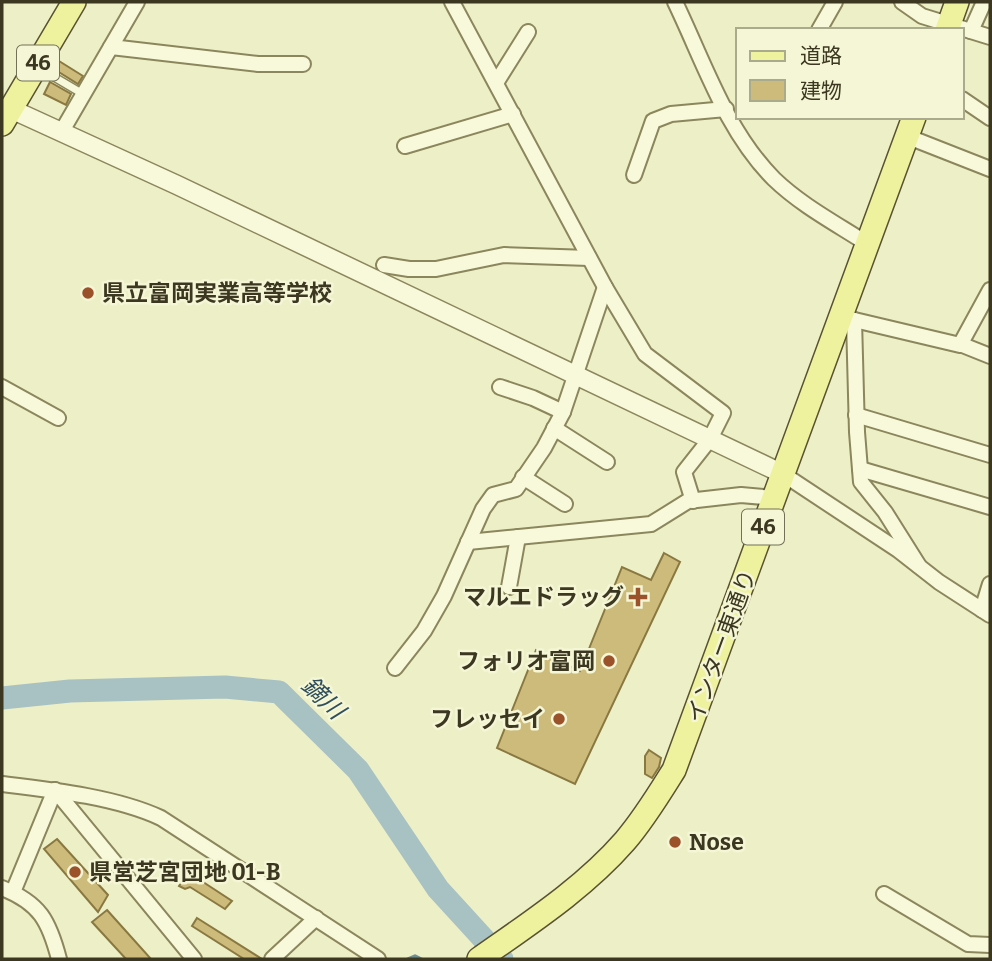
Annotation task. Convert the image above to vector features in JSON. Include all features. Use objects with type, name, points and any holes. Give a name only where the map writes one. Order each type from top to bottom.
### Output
[{"type":"main road","name":"46","points":[[6,117],[74,2]]},
{"type":"main road","points":[[956,28],[957,2]]},
{"type":"main road","name":"インター東通り","points":[[479,959],[558,903],[594,873],[626,840],[653,804],[674,769],[783,474],[848,314],[866,243],[907,124]]},
{"type":"street","points":[[62,131],[137,2]]},
{"type":"street","points":[[452,2],[589,258],[645,354],[723,413],[710,439],[684,472],[693,501]]},
{"type":"street","points":[[676,2],[745,145],[774,179],[804,204],[866,243]]},
{"type":"street","points":[[820,28],[835,2]]},
{"type":"street","points":[[902,2],[922,16],[953,28]]},
{"type":"street","points":[[957,28],[984,2]]},
{"type":"street","points":[[964,31],[990,37]]},
{"type":"street","points":[[496,83],[528,32]]},
{"type":"street","points":[[111,47],[257,64],[303,65]]},
{"type":"street","points":[[964,100],[990,118]]},
{"type":"street","points":[[634,175],[653,121],[671,114],[726,109]]},
{"type":"street","points":[[405,146],[513,114]]},
{"type":"street","points":[[6,117],[62,131],[783,474],[986,612],[990,583]]},
{"type":"street","points":[[907,124],[990,169]]},
{"type":"street","points":[[384,265],[436,269],[504,255],[589,258]]},
{"type":"street","points":[[395,668],[424,631],[444,596],[483,509],[492,495],[516,489],[544,448],[563,412],[577,376],[605,287]]},
{"type":"street","points":[[960,344],[990,290]]},
{"type":"street","points":[[919,566],[885,512],[861,482],[848,314],[960,344],[990,356]]},
{"type":"street","points":[[2,387],[58,418]]},
{"type":"street","points":[[500,387],[563,412]]},
{"type":"street","points":[[856,415],[990,455]]},
{"type":"street","points":[[554,428],[607,462]]},
{"type":"street","points":[[860,470],[990,507]]},
{"type":"street","points":[[523,477],[565,504]]},
{"type":"street","points":[[468,542],[651,524],[688,501],[741,495],[774,498]]},
{"type":"street","points":[[509,587],[518,537]]},
{"type":"street","points":[[2,784],[55,790],[144,810],[161,818],[378,959]]},
{"type":"street","points":[[55,790],[7,890],[21,895],[44,916],[59,959]]},
{"type":"street","points":[[55,790],[194,959]]},
{"type":"street","points":[[884,894],[968,944],[990,946]]},
{"type":"street","points":[[272,959],[316,918]]},
{"type":"lane","points":[[36,66],[84,94]]},
{"type":"building","points":[[59,61],[83,76],[78,84],[54,69]]},
{"type":"building","points":[[50,82],[71,94],[66,105],[44,94]]},
{"type":"building","name":"フォリオ富岡","points":[[664,553],[680,562],[575,784],[497,748],[536,650],[580,671],[622,567],[651,580]]},
{"type":"building","points":[[649,750],[661,758],[652,778],[645,774],[645,756]]},
{"type":"building","name":"県営芝宮団地 01-B","points":[[57,839],[108,895],[98,912],[44,849]]},
{"type":"building","points":[[187,872],[232,901],[225,909],[190,887],[185,889],[179,886]]},
{"type":"building","points":[[107,910],[151,959],[126,959],[92,922]]},
{"type":"building","points":[[197,918],[262,959],[244,959],[192,926]]},
{"type":"waterway","name":"鏑川","points":[[2,698],[70,691],[225,687],[279,692],[358,770],[438,889],[502,959]]},
{"type":"waterway","points":[[408,959],[415,956],[421,959]]},
{"type":"place","name":"県立富岡実業高等学校","points":[[88,293]]},
{"type":"place","name":"マルエドラッグ","points":[[638,597]]},
{"type":"place","name":"フォリオ富岡","points":[[609,661]]},
{"type":"place","name":"フレッセイ","points":[[559,719]]},
{"type":"place","name":"Nose","points":[[675,842]]},
{"type":"place","name":"県営芝宮団地 01-B","points":[[75,872]]}]
